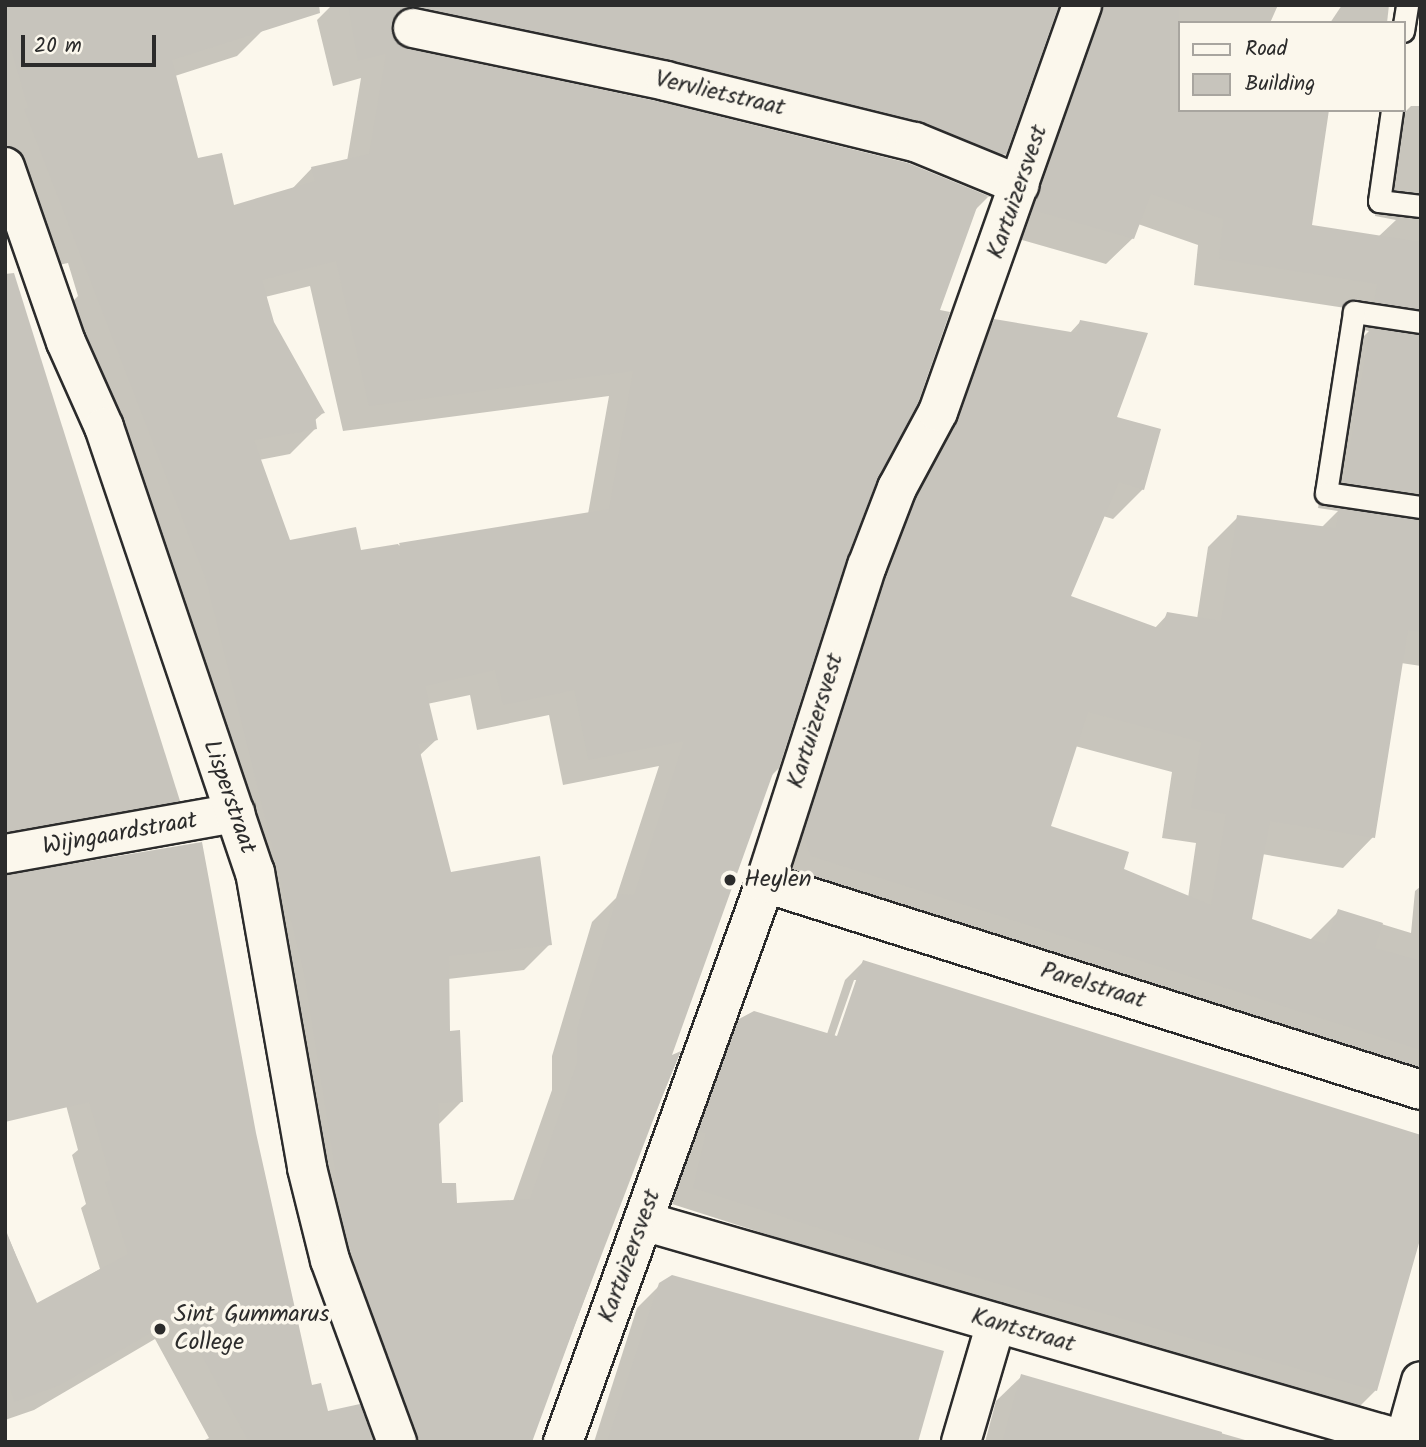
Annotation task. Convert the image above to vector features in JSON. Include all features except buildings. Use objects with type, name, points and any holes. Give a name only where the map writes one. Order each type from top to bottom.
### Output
[{"type":"street","name":"Kartuizersvest","points":[[563,1442],[765,883],[867,566],[897,488],[938,412],[1082,5]]},
{"type":"street","name":"Vervlietstraat","points":[[413,27],[666,81],[915,142],[1020,185]]},
{"type":"street","name":"Lisperstraat","points":[[5,167],[57,320],[104,426],[255,872],[307,1168],[330,1259],[397,1442]]},
{"type":"street","name":"Wijngaardstraat","points":[[5,854],[234,813]]},
{"type":"street","name":"Parelstraat","points":[[765,883],[1421,1090]]},
{"type":"street","name":"Kantstraat","points":[[643,1221],[1403,1441]]},
{"type":"street","points":[[961,1442],[996,1324]]},
{"type":"street","points":[[1403,1441],[1421,1381]]},
{"type":"lane","points":[[1392,112],[1379,201],[1421,206]]},
{"type":"lane","points":[[1421,321],[1354,312],[1326,493],[1421,508]]},
{"type":"place","name":"Heylen","points":[[730,880]]},
{"type":"place","name":"Sint Gummarus College","points":[[160,1329]]}]
